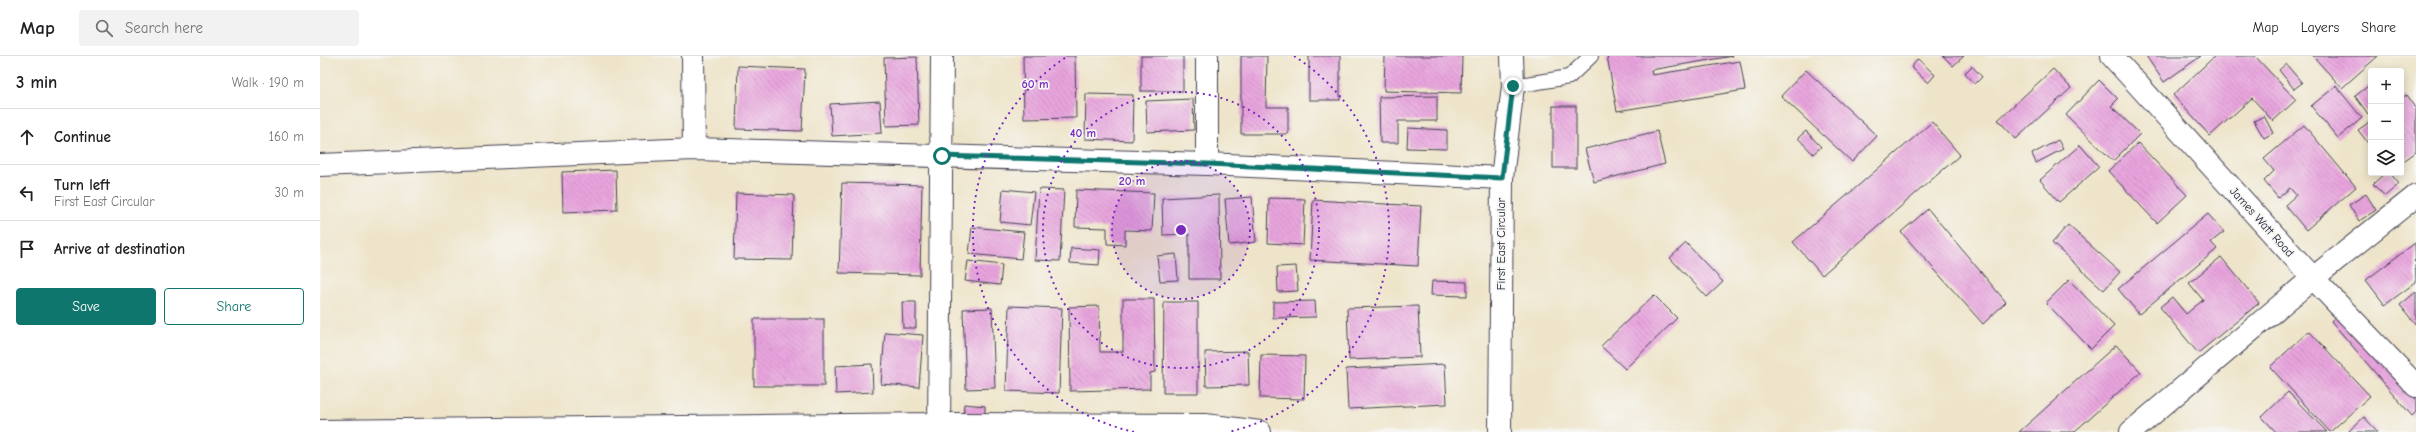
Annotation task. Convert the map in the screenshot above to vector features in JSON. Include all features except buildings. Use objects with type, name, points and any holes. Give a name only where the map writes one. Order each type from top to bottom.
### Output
[{"type":"street","points":[[693,56],[694,149]]},
{"type":"street","points":[[938,428],[942,56]]},
{"type":"street","points":[[1207,56],[1208,164]]},
{"type":"street","name":"First East Circular","points":[[1500,432],[1502,178],[1513,86],[1512,56]]},
{"type":"street","name":"James Watt Road","points":[[2112,56],[2313,278],[2416,386]]},
{"type":"street","points":[[320,165],[694,149],[1208,164],[1502,178]]},
{"type":"street","points":[[2131,432],[2313,278],[2416,196]]},
{"type":"street","points":[[320,431],[938,428],[1205,429],[1260,432]]},
{"type":"lane","points":[[1513,86],[1569,77],[1592,56]]},
{"type":"route","points":[[942,156],[1208,164],[1502,178],[1513,86]]}]
